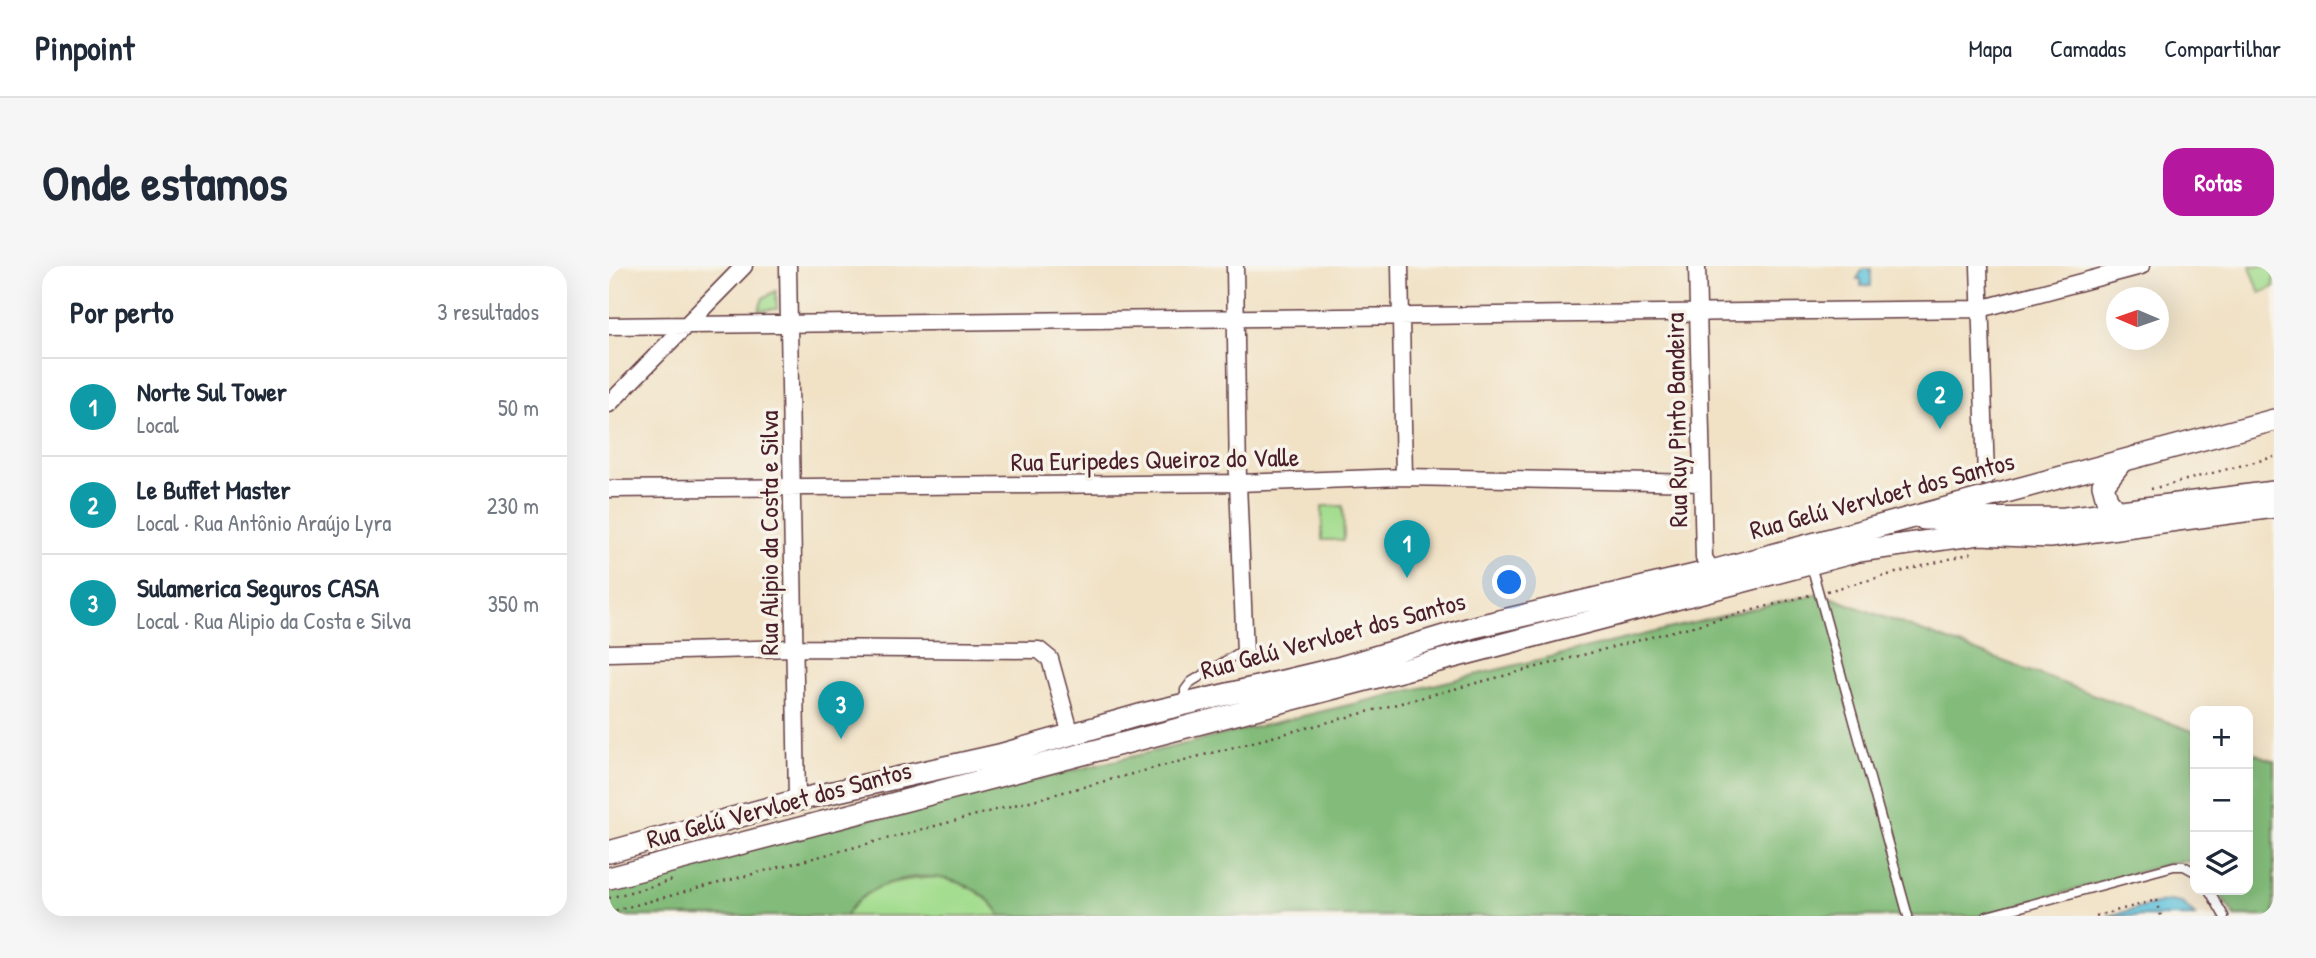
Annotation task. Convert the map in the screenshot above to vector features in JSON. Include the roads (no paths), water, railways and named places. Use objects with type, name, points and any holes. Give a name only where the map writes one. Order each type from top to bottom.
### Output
[{"type":"main road","name":"Rua Gelú Vervloet dos Santos","points":[[609,852],[797,800],[999,755],[1185,704],[1338,668],[1473,626],[1712,570],[2274,420]]},
{"type":"main road","points":[[2121,462],[2103,485],[2108,500],[2124,519]]},
{"type":"main road","points":[[1899,519],[2124,519],[2274,492]]},
{"type":"main road","name":"Rua Gelú Vervloet dos Santos","points":[[609,878],[1859,551],[1969,535],[2050,537],[2124,519],[2274,507]]},
{"type":"street","points":[[609,404],[744,266]]},
{"type":"street","name":"Rua Alipio da Costa e Silva","points":[[788,266],[797,800]]},
{"type":"street","points":[[1235,266],[1238,483],[1245,651]]},
{"type":"street","points":[[1400,266],[1403,477]]},
{"type":"street","name":"Rua Ruy Pinto Bandeira","points":[[1697,266],[1704,558],[1712,570]]},
{"type":"street","points":[[1979,266],[1980,309],[1986,339],[1986,477]]},
{"type":"street","points":[[609,326],[1401,314],[1980,309],[2141,266]]},
{"type":"street","name":"Rua Euripedes Queiroz do Valle","points":[[609,489],[1238,483],[1403,477],[1702,483]]},
{"type":"street","points":[[609,653],[793,648],[1039,650],[1050,659],[1071,734]]},
{"type":"lane","points":[[1811,565],[1908,916]]},
{"type":"lane","points":[[1185,704],[1185,690],[1192,682],[1245,651]]},
{"type":"lane","points":[[1987,916],[2175,866],[2190,869]]},
{"type":"lane","points":[[2212,895],[2224,916]]},
{"type":"lane","points":[[2213,898],[2216,916]]},
{"type":"water","points":[[1863,269],[1871,269],[1871,286],[1861,286],[1861,279],[1857,279]]},
{"type":"water","points":[[2168,901],[2183,903],[2195,916],[2108,916]]},
{"type":"place","name":"Le Buffet Master","points":[[1940,429]]},
{"type":"place","name":"Norte Sul Tower","points":[[1407,578]]},
{"type":"place","name":"Sulamerica Seguros CASA","points":[[841,739]]}]
